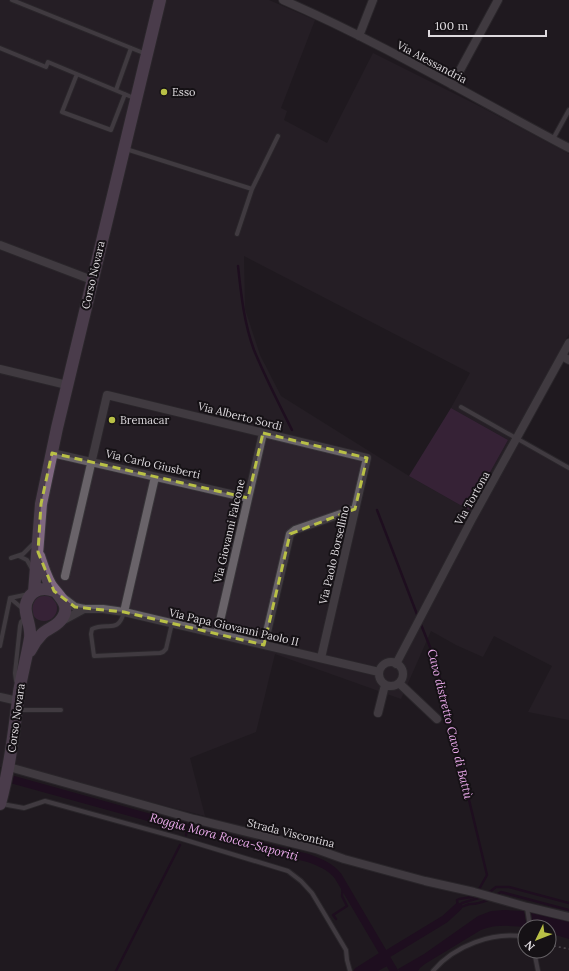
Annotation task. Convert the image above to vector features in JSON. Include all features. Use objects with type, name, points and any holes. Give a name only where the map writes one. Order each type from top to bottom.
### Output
[{"type":"main road","name":"Corso Novara","points":[[0,803],[7,775],[20,688],[30,635],[30,623],[27,616],[26,605],[32,593],[38,552],[41,504],[92,280],[160,0]]},
{"type":"main road","name":"Corso Novara","points":[[27,656],[42,634],[61,620],[64,614],[63,601],[46,578],[38,552]]},
{"type":"main road","points":[[32,593],[44,588],[57,593]]},
{"type":"main road","points":[[27,616],[31,622],[37,626],[45,628],[54,626]]},
{"type":"street","name":"Via Alessandria","points":[[283,0],[314,13],[359,36],[569,148]]},
{"type":"street","points":[[359,36],[373,0]]},
{"type":"street","points":[[452,85],[498,0]]},
{"type":"street","points":[[0,244],[92,280]]},
{"type":"street","name":"Via Tortona","points":[[396,664],[516,439],[565,358],[569,343]]},
{"type":"street","points":[[0,369],[67,386]]},
{"type":"street","name":"Via Alberto Sordi","points":[[92,461],[107,395],[367,458]]},
{"type":"street","name":"Via Giovanni Falcone","points":[[217,634],[263,433]]},
{"type":"street","name":"Via Carlo Giusberti","points":[[52,453],[248,498]]},
{"type":"street","name":"Via Paolo Borsellino","points":[[322,658],[367,458]]},
{"type":"street","points":[[65,576],[92,461]]},
{"type":"street","points":[[124,612],[155,477]]},
{"type":"street","points":[[264,645],[290,534],[295,530],[355,509]]},
{"type":"street","name":"Via Papa Giovanni Paolo II","points":[[57,593],[75,607],[84,609],[99,608],[124,612],[379,672]]},
{"type":"street","name":"Via Papa Giovanni Paolo II","points":[[54,626],[84,609]]},
{"type":"street","points":[[393,662],[396,664],[402,672],[399,683],[392,686],[385,685],[380,679],[380,668],[386,663],[393,662]]},
{"type":"street","points":[[399,683],[436,719]]},
{"type":"street","points":[[378,713],[385,685]]},
{"type":"street","points":[[0,697],[18,706]]},
{"type":"street","name":"Strada Viscontina","points":[[7,775],[316,849],[425,881],[479,893],[527,909],[569,917]]},
{"type":"lane","points":[[12,0],[146,55]]},
{"type":"lane","points":[[0,48],[46,67],[48,62],[136,99]]},
{"type":"lane","points":[[116,90],[131,48]]},
{"type":"lane","points":[[77,74],[62,112],[111,130],[125,94]]},
{"type":"lane","points":[[553,140],[569,110]]},
{"type":"lane","points":[[237,234],[252,189],[278,136]]},
{"type":"lane","points":[[124,148],[252,189]]},
{"type":"lane","points":[[461,407],[569,468]]},
{"type":"lane","points":[[11,558],[23,554],[38,538]]},
{"type":"lane","points":[[19,556],[27,560],[34,575]]},
{"type":"lane","points":[[10,598],[32,593]]},
{"type":"lane","points":[[10,598],[22,607],[27,616],[21,622],[20,626],[16,663],[16,681],[20,688]]},
{"type":"lane","points":[[0,646],[10,598]]},
{"type":"lane","points":[[124,612],[122,621],[118,625],[96,627],[92,629],[91,634],[94,656],[163,652],[166,649],[172,624]]},
{"type":"lane","points":[[18,706],[61,710]]},
{"type":"lane","points":[[0,803],[24,808],[45,801],[179,838],[288,871],[312,893],[346,950],[350,971]]},
{"type":"lane","points":[[527,909],[529,919]]},
{"type":"lane","points":[[433,971],[439,964],[463,947],[502,935],[517,936]]},
{"type":"lane","points":[[536,959],[538,971]]},
{"type":"path","points":[[557,947],[569,949]]},
{"type":"highlighted area","points":[[263,433],[367,458],[355,509],[290,534],[264,645],[124,612],[75,607],[54,591],[38,552],[41,504],[52,453],[248,498]]},
{"type":"shaded area","points":[[0,0],[269,0],[315,20],[281,108],[287,111],[284,120],[327,143],[373,53],[483,108],[569,154],[569,334],[514,435],[569,465],[569,720],[528,712],[552,666],[494,636],[483,657],[456,645],[431,631],[401,699],[275,654],[256,732],[190,758],[205,816],[54,777],[24,767],[0,767]],"holes":[[[244,256],[470,373],[451,408],[508,440],[469,510],[409,476],[281,396],[260,355],[245,309]]]},
{"type":"shaded area","points":[[451,408],[508,440],[469,510],[409,476]]},
{"type":"shaded area","points":[[44,595],[53,599],[57,608],[53,617],[44,621],[35,617],[31,608],[35,599]]},
{"type":"shaded area","points":[[491,911],[524,911],[526,919],[517,919],[517,926],[498,926],[481,930],[425,964],[418,971],[399,971],[398,969],[424,954],[478,916]]},
{"type":"shaded area","points":[[531,912],[569,919],[569,939],[557,935],[557,919],[532,919]]},
{"type":"waterway","name":"Cavo distretto Cavo di Battù","points":[[238,266],[243,308],[254,350],[292,430]]},
{"type":"waterway","name":"Cavo distretto Cavo di Battù","points":[[377,510],[418,617]]},
{"type":"waterway","name":"Cavo distretto Cavo di Battù","points":[[420,622],[436,662],[487,875],[478,891]]},
{"type":"waterway","name":"Roggia Mora Rocca-Saporiti","points":[[0,776],[187,828],[316,861],[324,865],[338,876],[394,971]]},
{"type":"waterway","name":"Roggia Mora Rocca-Saporiti","points":[[186,835],[187,828]]},
{"type":"waterway","points":[[116,971],[180,845]]},
{"type":"waterway","points":[[336,919],[333,915],[347,906],[342,896],[343,884]]},
{"type":"waterway","name":"Cavo distretto Cavo di Battù","points":[[487,894],[496,887],[509,887],[569,903]]},
{"type":"waterway","name":"Cavo distretto Cavo di Battù","points":[[496,895],[501,892],[569,910]]},
{"type":"waterway","name":"Cavo distretto Cavo di Battù","points":[[458,907],[457,900],[475,895]]},
{"type":"waterway","name":"Cavo distretto Cavo di Battù","points":[[459,906],[462,903],[482,897]]},
{"type":"waterway","name":"Cavo distretto Cavo di Battù","points":[[459,907],[490,899]]},
{"type":"waterway","name":"Cavo distretto Cavo di Battù","points":[[389,953],[445,919],[458,907]]},
{"type":"waterway","points":[[358,971],[380,957]]},
{"type":"waterway","points":[[370,971],[388,961]]},
{"type":"place","name":"Esso","points":[[164,92]]},
{"type":"place","name":"Bremacar","points":[[112,420]]}]
